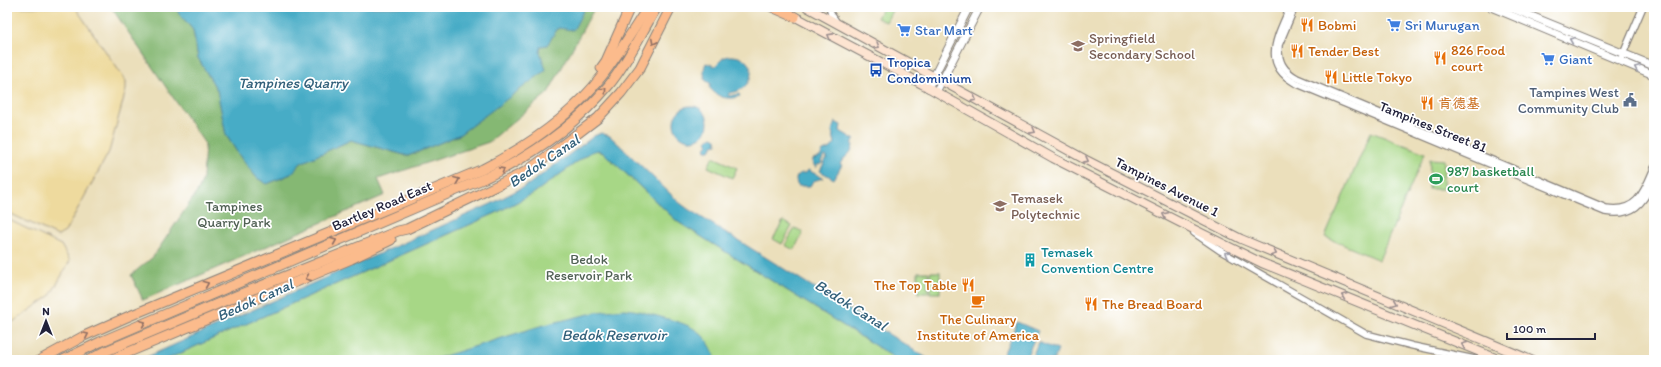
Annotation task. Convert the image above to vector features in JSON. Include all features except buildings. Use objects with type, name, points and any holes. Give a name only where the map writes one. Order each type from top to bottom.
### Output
[{"type":"highway","points":[[556,123],[581,95],[606,61],[630,7]]},
{"type":"highway","points":[[40,360],[84,336],[127,317],[483,169],[514,153],[556,123],[583,98],[602,77],[648,7]]},
{"type":"highway","name":"Bartley Road East","points":[[63,360],[100,342],[298,256],[484,178],[513,164],[542,146],[591,105],[609,85],[657,7]]},
{"type":"highway","name":"Bartley Road East","points":[[89,360],[106,351],[236,296],[407,229],[527,171],[598,118],[640,68],[672,7]]},
{"type":"highway","points":[[772,7],[795,17]]},
{"type":"highway","points":[[110,360],[351,259],[400,235],[407,229]]},
{"type":"main road","name":"Tampines Avenue 1","points":[[777,7],[936,92],[1053,158],[1262,263],[1438,333],[1500,360]]},
{"type":"main road","name":"Tampines Avenue 1","points":[[807,7],[1059,146],[1241,239],[1531,360]]},
{"type":"main road","points":[[889,67],[895,63],[895,56]]},
{"type":"main road","points":[[1053,158],[1059,152],[1059,146]]},
{"type":"main road","points":[[1238,251],[1236,245],[1241,239]]},
{"type":"street","points":[[829,7],[834,19],[839,25]]},
{"type":"street","points":[[928,88],[969,7]]},
{"type":"street","points":[[936,92],[980,7]]},
{"type":"street","name":"Tampines Street 81","points":[[1290,7],[1275,44],[1274,58],[1281,72],[1295,83],[1605,212],[1621,213],[1634,208],[1645,199],[1654,181]]},
{"type":"street","name":"Tampines Street 81","points":[[1295,7],[1280,45],[1279,57],[1284,69],[1297,78],[1606,208],[1620,209],[1637,200],[1645,190],[1654,168]]},
{"type":"street","points":[[1491,7],[1654,75]]},
{"type":"street","points":[[1509,7],[1654,66]]},
{"type":"street","points":[[1620,61],[1643,7]]},
{"type":"street","name":"Tampines Avenue 1","points":[[1179,222],[1219,250],[1366,334],[1479,360]]},
{"type":"green space","name":"Tampines Quarry Park","points":[[111,7],[174,7],[193,30],[198,58],[217,90],[226,135],[241,158],[257,178],[267,184],[291,174],[301,163],[351,140],[408,156],[459,135],[489,112],[540,52],[541,46],[547,45],[558,28],[580,15],[585,7],[595,7],[548,93],[489,142],[378,179],[385,195],[143,300],[131,275],[153,257],[199,189],[203,178],[205,144]]},
{"type":"green space","points":[[883,7],[894,7],[886,22],[877,18]]},
{"type":"green space","points":[[1371,132],[1425,153],[1379,260],[1325,237]]},
{"type":"green space","name":"Bedok Reservoir Park","points":[[596,150],[605,154],[678,222],[898,360],[165,360],[496,213],[534,193],[591,152]]},
{"type":"green space","points":[[713,157],[737,168],[732,178],[708,167]]},
{"type":"green space","name":"987 basketball court","points":[[1430,159],[1444,160],[1443,189],[1429,189]]},
{"type":"green space","points":[[783,221],[792,226],[782,244],[773,239]]},
{"type":"green space","points":[[795,228],[803,232],[794,250],[785,245]]},
{"type":"green space","points":[[918,272],[928,272],[928,293],[918,293]]},
{"type":"green space","points":[[930,272],[940,272],[940,293],[930,293]]},
{"type":"sand","points":[[7,7],[75,7],[126,81],[126,90],[109,152],[65,232],[58,236],[7,212]]},
{"type":"sand","points":[[7,219],[61,245],[70,261],[50,296],[7,326]]},
{"type":"water","name":"Tampines Quarry","points":[[174,7],[585,7],[573,30],[558,28],[547,45],[541,46],[540,52],[546,70],[459,135],[408,156],[351,140],[301,163],[291,174],[267,184],[257,178],[241,158],[226,135],[217,90],[198,58],[193,30]]},
{"type":"water","points":[[728,56],[738,57],[746,61],[750,66],[751,73],[745,86],[738,91],[729,93],[728,96],[739,94],[740,96],[731,98],[719,96],[715,93],[709,87],[711,84],[705,80],[704,74],[704,67],[706,63],[715,66],[723,58]]},
{"type":"water","points":[[688,106],[694,106],[698,107],[705,113],[708,123],[707,130],[701,137],[694,140],[688,140],[684,139],[677,133],[674,126],[674,120],[675,116],[681,109]]},
{"type":"water","points":[[835,122],[841,125],[840,131],[855,140],[851,143],[853,145],[851,151],[840,164],[842,165],[834,179],[820,171],[827,157],[824,156],[821,161],[823,162],[820,165],[818,164],[816,168],[812,162],[813,159],[820,157],[823,151],[831,148],[835,143],[832,131]]},
{"type":"water","points":[[601,133],[610,136],[688,209],[930,360],[898,360],[678,222],[605,154],[598,150],[591,152],[534,193],[496,213],[165,360],[140,360],[491,204],[529,184],[594,136]]},
{"type":"water","points":[[712,137],[716,139],[717,144],[713,145],[710,150],[706,150],[705,147],[708,144],[707,140]]},
{"type":"water","points":[[808,170],[823,178],[813,181],[810,186],[798,186],[796,180],[797,176],[801,173],[806,173]]},
{"type":"water","name":"Bedok Reservoir","points":[[623,309],[635,310],[667,319],[694,329],[707,340],[716,360],[432,360],[540,326],[597,312]]},
{"type":"water","points":[[1017,322],[1038,331],[1025,360],[1001,360]]},
{"type":"water","points":[[1038,342],[1058,350],[1054,360],[1031,360]]},
{"type":"place","name":"Bobmi","points":[[1307,25]]},
{"type":"place","name":"Sri Murugan","points":[[1394,25]]},
{"type":"place","name":"Star Mart","points":[[904,30]]},
{"type":"place","name":"Springfield Secondary School","points":[[1078,46]]},
{"type":"place","name":"Tender Best","points":[[1297,51]]},
{"type":"place","name":"826 Food court","points":[[1440,58]]},
{"type":"place","name":"Giant","points":[[1548,59]]},
{"type":"place","name":"Tropica Condominium","points":[[876,70]]},
{"type":"place","name":"Little Tokyo","points":[[1331,77]]},
{"type":"place","name":"Tampines West Community Club","points":[[1630,100]]},
{"type":"place","name":"肯德基","points":[[1427,103]]},
{"type":"place","name":"987 basketball court","points":[[1436,179]]},
{"type":"place","name":"Temasek Polytechnic","points":[[1000,206]]},
{"type":"place","name":"Temasek Convention Centre","points":[[1030,260]]},
{"type":"place","name":"The Top Table","points":[[968,285]]},
{"type":"place","name":"The Culinary Institute of America","points":[[978,301]]},
{"type":"place","name":"The Bread Board","points":[[1091,304]]},
{"type":"water label","name":"Bedok Canal","points":[[544,161]]},
{"type":"water label","name":"Bedok Canal","points":[[255,300]]},
{"type":"water label","name":"Bedok Canal","points":[[851,305]]}]
